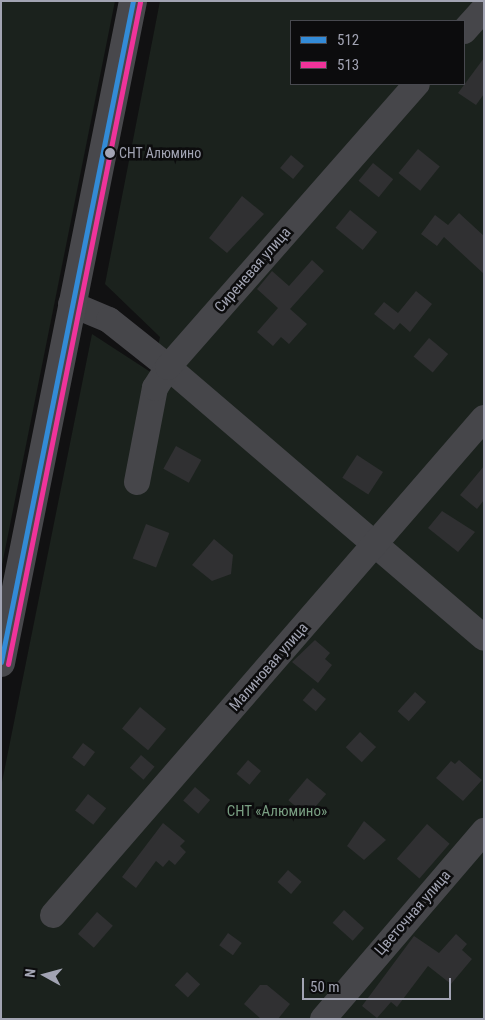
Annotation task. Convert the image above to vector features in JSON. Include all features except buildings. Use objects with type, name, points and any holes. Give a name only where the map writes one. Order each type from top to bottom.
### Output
[{"type":"main road","points":[[1,663],[132,1]]},
{"type":"street","points":[[465,30],[484,9]]},
{"type":"street","name":"Сиреневая улица","points":[[137,482],[156,388],[168,367],[416,85]]},
{"type":"street","points":[[71,304],[108,320],[168,367],[484,638]]},
{"type":"street","name":"Малиновая улица","points":[[53,915],[484,418]]},
{"type":"street","name":"Цветочная улица","points":[[323,1019],[484,831]]},
{"type":"green space","points":[[1,1],[115,1],[1,570]]},
{"type":"green space","name":"СНТ «Алюмино»","points":[[160,1],[484,1],[484,1019],[1,1019],[1,787],[92,334],[152,373],[160,337],[105,284]]},
{"type":"transit line","name":"512","points":[[1,662],[133,1]]},
{"type":"transit line","name":"513","points":[[8,664],[140,2]]},
{"type":"place","name":"СНТ Алюмино","points":[[110,153]]}]
